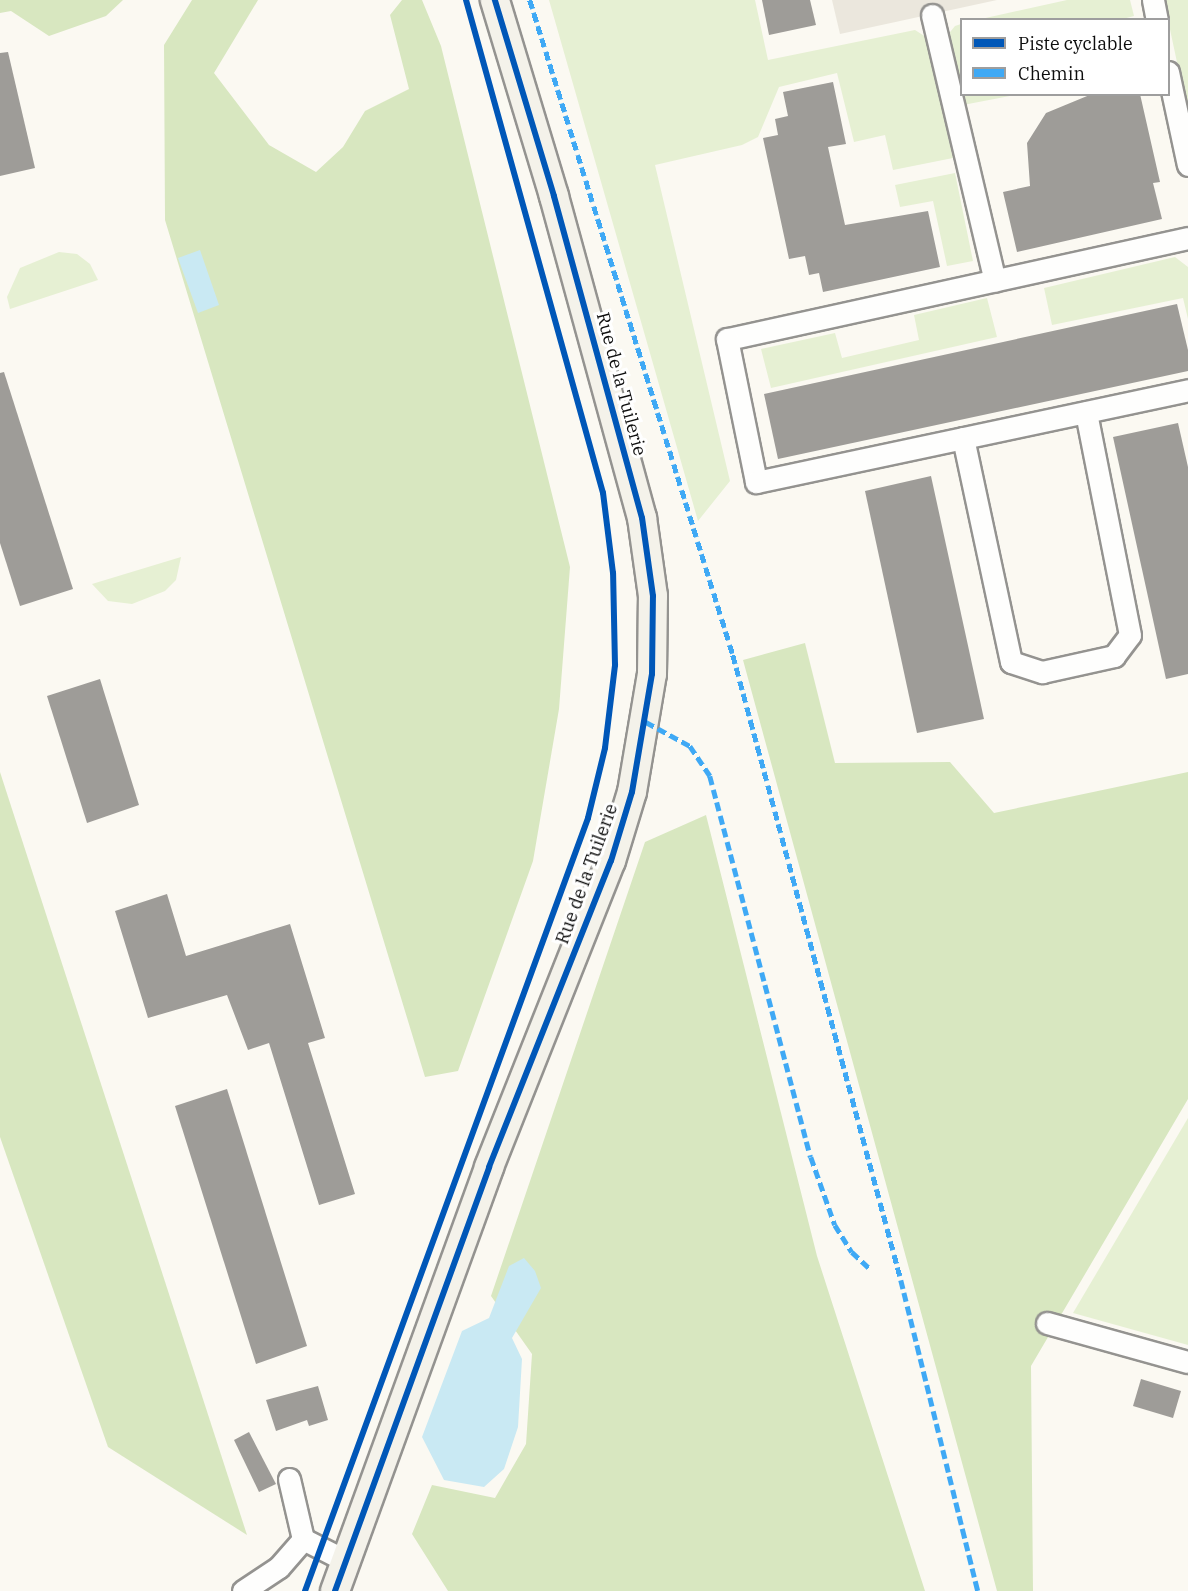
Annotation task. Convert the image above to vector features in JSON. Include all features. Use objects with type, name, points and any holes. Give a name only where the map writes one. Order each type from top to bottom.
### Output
[{"type":"street","name":"Rue de la Tuilerie","points":[[335,1591],[344,1560],[489,1167],[611,861],[632,792],[652,674],[653,596],[642,518],[554,196],[495,0]]},
{"type":"street","points":[[1153,0],[1158,18]]},
{"type":"street","points":[[932,15],[995,281]]},
{"type":"street","points":[[1170,81],[1188,165]]},
{"type":"street","points":[[1188,238],[727,339],[756,482],[1188,390]]},
{"type":"street","points":[[963,438],[1011,662],[1042,672],[1053,670],[1114,656],[1130,635],[1086,412]]},
{"type":"street","points":[[1047,1323],[1188,1362]]},
{"type":"street","points":[[289,1479],[303,1539],[344,1560]]},
{"type":"street","points":[[243,1591],[279,1568],[303,1539]]},
{"type":"green space","points":[[0,0],[123,0],[106,16],[49,36],[11,11],[0,13]]},
{"type":"green space","points":[[192,0],[258,0],[214,73],[269,145],[316,172],[343,147],[365,111],[409,89],[390,15],[402,0],[422,0],[441,46],[570,567],[559,709],[533,861],[458,1071],[425,1077],[165,220],[164,45]]},
{"type":"green space","points":[[549,0],[755,0],[768,60],[915,30],[926,37],[953,158],[893,170],[885,135],[854,142],[837,73],[779,87],[758,137],[742,145],[655,165],[730,481],[698,521]]},
{"type":"green space","points":[[1067,0],[1130,0],[1134,16],[1126,18],[986,18]]},
{"type":"green space","points":[[1163,0],[1188,0],[1188,114],[1170,29],[1170,18],[1168,18]]},
{"type":"green space","points":[[960,24],[960,93],[946,37],[955,26]]},
{"type":"green space","points":[[961,96],[1010,96],[963,105]]},
{"type":"green space","points":[[955,173],[973,261],[947,266],[933,201],[900,207],[895,185]]},
{"type":"green space","points":[[59,252],[77,254],[90,264],[98,280],[10,309],[7,297],[20,268]]},
{"type":"green space","points":[[1175,257],[1188,267],[1188,319],[1183,298],[1052,325],[1044,288]]},
{"type":"green space","points":[[987,298],[997,337],[771,388],[761,349],[835,333],[842,358],[919,340],[914,315]]},
{"type":"green space","points":[[181,557],[176,580],[165,591],[132,604],[108,601],[92,584]]},
{"type":"green space","points":[[805,643],[835,763],[950,762],[994,813],[1188,772],[1188,1099],[1031,1366],[1033,1591],[997,1591],[743,660]]},
{"type":"green space","points":[[0,772],[247,1535],[108,1447],[0,1137]]},
{"type":"green space","points":[[706,815],[817,1256],[925,1591],[448,1591],[412,1534],[432,1485],[495,1498],[526,1444],[532,1354],[491,1296],[645,842]]},
{"type":"green space","points":[[1188,1118],[1188,1345],[1073,1313]]},
{"type":"shaded area","points":[[832,0],[997,0],[840,34]]},
{"type":"water","points":[[200,250],[219,305],[198,313],[178,258]]},
{"type":"water","points":[[524,1258],[535,1271],[541,1288],[512,1338],[522,1359],[518,1427],[504,1469],[484,1487],[444,1480],[422,1437],[462,1331],[489,1318],[509,1266]]},
{"type":"building","points":[[762,0],[810,0],[816,25],[769,35]]},
{"type":"building","points":[[8,52],[35,168],[0,176],[0,53]]},
{"type":"building","points":[[833,82],[846,144],[828,147],[845,225],[928,211],[940,267],[823,292],[819,273],[809,275],[805,256],[789,259],[763,138],[778,135],[775,119],[788,116],[783,92]]},
{"type":"building","points":[[1087,96],[1140,96],[1160,182],[1153,183],[1162,219],[1017,252],[1003,192],[1030,186],[1027,143],[1046,113]]},
{"type":"building","points":[[1177,304],[1188,350],[1188,371],[778,459],[764,394]]},
{"type":"building","points":[[4,372],[73,589],[20,606],[0,543],[0,373]]},
{"type":"building","points":[[1178,423],[1188,467],[1188,674],[1166,679],[1113,437]]},
{"type":"building","points":[[931,476],[984,719],[917,733],[865,491]]},
{"type":"building","points":[[100,679],[139,805],[87,823],[47,696]]},
{"type":"building","points":[[167,894],[186,956],[290,924],[325,1038],[308,1043],[355,1194],[319,1205],[269,1043],[248,1050],[227,995],[148,1018],[115,911]]},
{"type":"building","points":[[227,1089],[307,1346],[256,1364],[175,1106]]},
{"type":"building","points":[[1141,1379],[1181,1391],[1173,1418],[1133,1406]]},
{"type":"building","points":[[318,1386],[328,1420],[309,1426],[307,1420],[276,1431],[266,1400]]},
{"type":"building","points":[[249,1432],[276,1484],[259,1492],[234,1440]]},
{"type":"marked path","points":[[530,0],[733,655],[901,1280],[978,1591]]},
{"type":"marked path","points":[[646,722],[690,746],[710,776],[811,1157],[835,1225],[852,1252],[869,1268]]},
{"type":"cycle path","points":[[305,1591],[588,818],[605,748],[615,665],[613,573],[603,493],[466,0]]},
{"type":"cycle path","points":[[335,1591],[489,1167],[611,861],[632,792],[652,674],[653,596],[642,518],[554,196],[495,0]]}]
